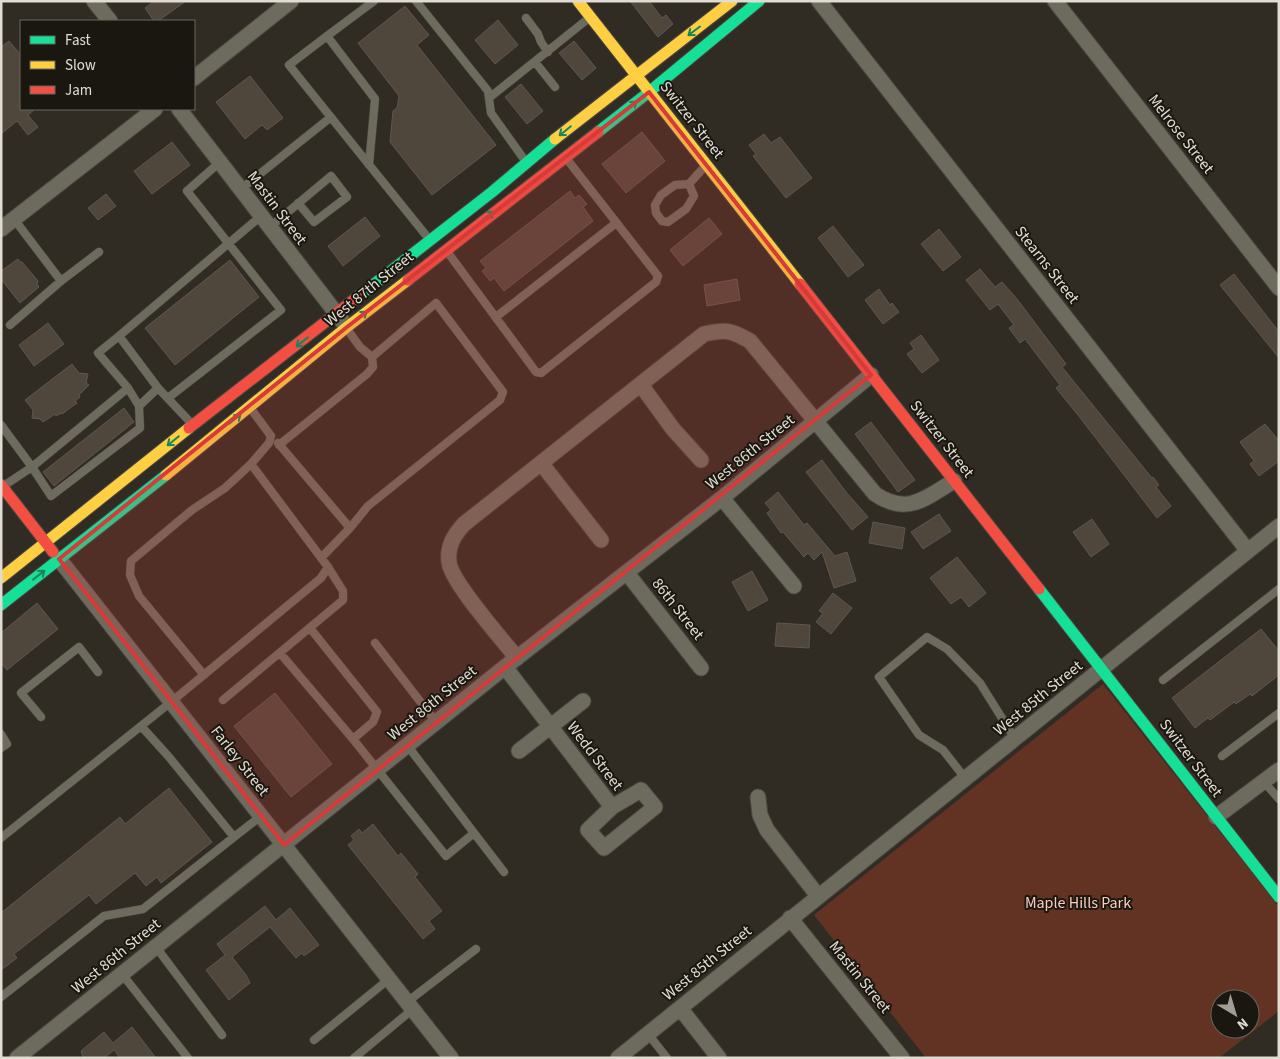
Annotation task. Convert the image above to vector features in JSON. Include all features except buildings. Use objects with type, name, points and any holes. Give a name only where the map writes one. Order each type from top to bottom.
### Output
[{"type":"main road","name":"Switzer Street","points":[[578,1],[1279,897]]},
{"type":"main road","name":"West 87th Street","points":[[1,578],[193,425],[433,239],[526,162],[732,1]]},
{"type":"main road","name":"West 87th Street","points":[[1,605],[250,407],[346,327],[649,92],[759,1]]},
{"type":"main road","name":"Farley Street","points":[[2,486],[59,559]]},
{"type":"street","points":[[94,1],[109,20]]},
{"type":"street","points":[[195,77],[291,1]]},
{"type":"street","name":"Stearns Street","points":[[819,1],[1248,551]]},
{"type":"street","name":"Melrose Street","points":[[1055,1],[1279,288]]},
{"type":"street","points":[[1,229],[154,110]]},
{"type":"street","name":"Mastin Street","points":[[181,110],[346,327]]},
{"type":"street","name":"Wedd Street","points":[[612,807],[551,727],[511,662],[456,580],[449,563],[450,547],[454,534],[464,524],[704,334],[720,330],[734,332],[750,341],[874,494],[886,502],[900,505],[913,504],[925,500],[954,481]]},
{"type":"street","name":"West 86th Street","points":[[17,1058],[511,662],[628,573],[722,498],[870,375]]},
{"type":"street","points":[[641,385],[673,429],[701,460]]},
{"type":"street","points":[[541,463],[601,540]]},
{"type":"street","points":[[722,498],[794,586]]},
{"type":"street","name":"West 85th Street","points":[[618,1058],[1279,526]]},
{"type":"street","name":"Farley Street","points":[[59,559],[451,1058]]},
{"type":"street","name":"86th Street","points":[[628,573],[701,668]]},
{"type":"street","name":"Wedd Street","points":[[520,751],[583,701]]},
{"type":"street","points":[[1216,817],[1279,770]]},
{"type":"street","points":[[758,797],[760,815],[768,830],[818,896]]},
{"type":"street","name":"Mastin Street","points":[[790,918],[902,1058]]},
{"type":"street","points":[[680,1008],[719,1058]]},
{"type":"lane","points":[[374,1],[289,65],[369,165],[433,239],[445,249],[536,372],[541,372],[547,368],[656,282],[658,276],[565,156]]},
{"type":"lane","points":[[416,1],[488,91],[491,113],[526,162]]},
{"type":"lane","points":[[489,98],[591,17]]},
{"type":"lane","points":[[526,18],[548,52]]},
{"type":"lane","points":[[327,36],[375,99],[369,165]]},
{"type":"lane","points":[[535,62],[555,87]]},
{"type":"lane","points":[[241,189],[331,117]]},
{"type":"lane","points":[[168,398],[281,310],[187,191],[220,162]]},
{"type":"lane","points":[[689,184],[694,196],[686,209],[668,222],[662,221],[656,212],[655,204],[661,195],[675,185],[689,184],[706,165]]},
{"type":"lane","points":[[1,425],[51,496],[140,428],[139,406],[128,388],[98,353],[228,244],[298,203],[331,176],[348,196],[314,222],[298,203]]},
{"type":"lane","points":[[14,219],[61,281]]},
{"type":"lane","points":[[496,317],[616,223]]},
{"type":"lane","points":[[10,325],[61,281],[99,252]]},
{"type":"lane","points":[[321,558],[368,506],[500,400],[503,392],[436,303],[372,357]]},
{"type":"lane","points":[[279,445],[374,367],[372,357],[360,347],[346,327]]},
{"type":"lane","points":[[119,336],[158,388],[193,425]]},
{"type":"lane","points":[[2,486],[32,467],[128,388]]},
{"type":"lane","points":[[139,406],[158,388]]},
{"type":"lane","points":[[250,407],[271,436],[350,528]]},
{"type":"lane","points":[[204,675],[139,596],[130,575],[131,561],[192,510],[225,488],[269,444],[271,436]]},
{"type":"lane","points":[[223,700],[343,600],[343,591],[328,567],[251,464]]},
{"type":"lane","points":[[1,838],[322,578],[328,567]]},
{"type":"lane","points":[[1163,680],[1279,589]]},
{"type":"lane","points":[[310,628],[378,712],[373,722],[353,739]]},
{"type":"lane","points":[[965,778],[942,750],[920,735],[878,677],[928,636],[947,649],[980,683],[1015,739]]},
{"type":"lane","points":[[375,644],[436,722]]},
{"type":"lane","points":[[41,717],[21,693],[79,647],[98,672]]},
{"type":"lane","points":[[280,652],[353,739],[446,856],[474,833]]},
{"type":"lane","points":[[1222,756],[1279,713]]},
{"type":"lane","points":[[141,726],[169,757],[234,837]]},
{"type":"lane","points":[[1,734],[7,744],[1,748]]},
{"type":"lane","points":[[407,745],[504,872]]},
{"type":"lane","points":[[1264,782],[1279,799]]},
{"type":"lane","points":[[1,997],[104,916],[143,909],[261,816]]},
{"type":"lane","points":[[156,946],[222,1035]]},
{"type":"lane","points":[[354,1058],[476,948]]},
{"type":"lane","points":[[122,974],[188,1058]]},
{"type":"lane","points":[[314,1040],[389,979]]},
{"type":"lane","points":[[648,1034],[667,1058]]},
{"type":"highlighted area","points":[[649,92],[871,375],[284,845],[59,559],[347,327]]},
{"type":"green space","name":"Maple Hills Park","points":[[1103,684],[1279,907],[1279,1011],[1260,1026],[1260,989],[1210,989],[1210,1039],[1243,1039],[1219,1058],[926,1058],[814,915]]},
{"type":"traffic: fast","points":[[598,132],[759,1]]},
{"type":"traffic: fast","points":[[360,295],[492,192],[555,139]]},
{"type":"traffic: fast","points":[[1,605],[166,475]]},
{"type":"traffic: fast","points":[[1039,589],[1279,897]]},
{"type":"traffic: slow","points":[[578,1],[800,284]]},
{"type":"traffic: slow","points":[[555,139],[732,1]]},
{"type":"traffic: slow","points":[[166,475],[347,327],[408,280]]},
{"type":"traffic: slow","points":[[1,578],[189,428]]},
{"type":"traffic: jam","points":[[408,280],[598,132]]},
{"type":"traffic: jam","points":[[800,284],[1039,589]]},
{"type":"traffic: jam","points":[[189,428],[360,295]]},
{"type":"traffic: jam","points":[[1,485],[53,552]]}]
